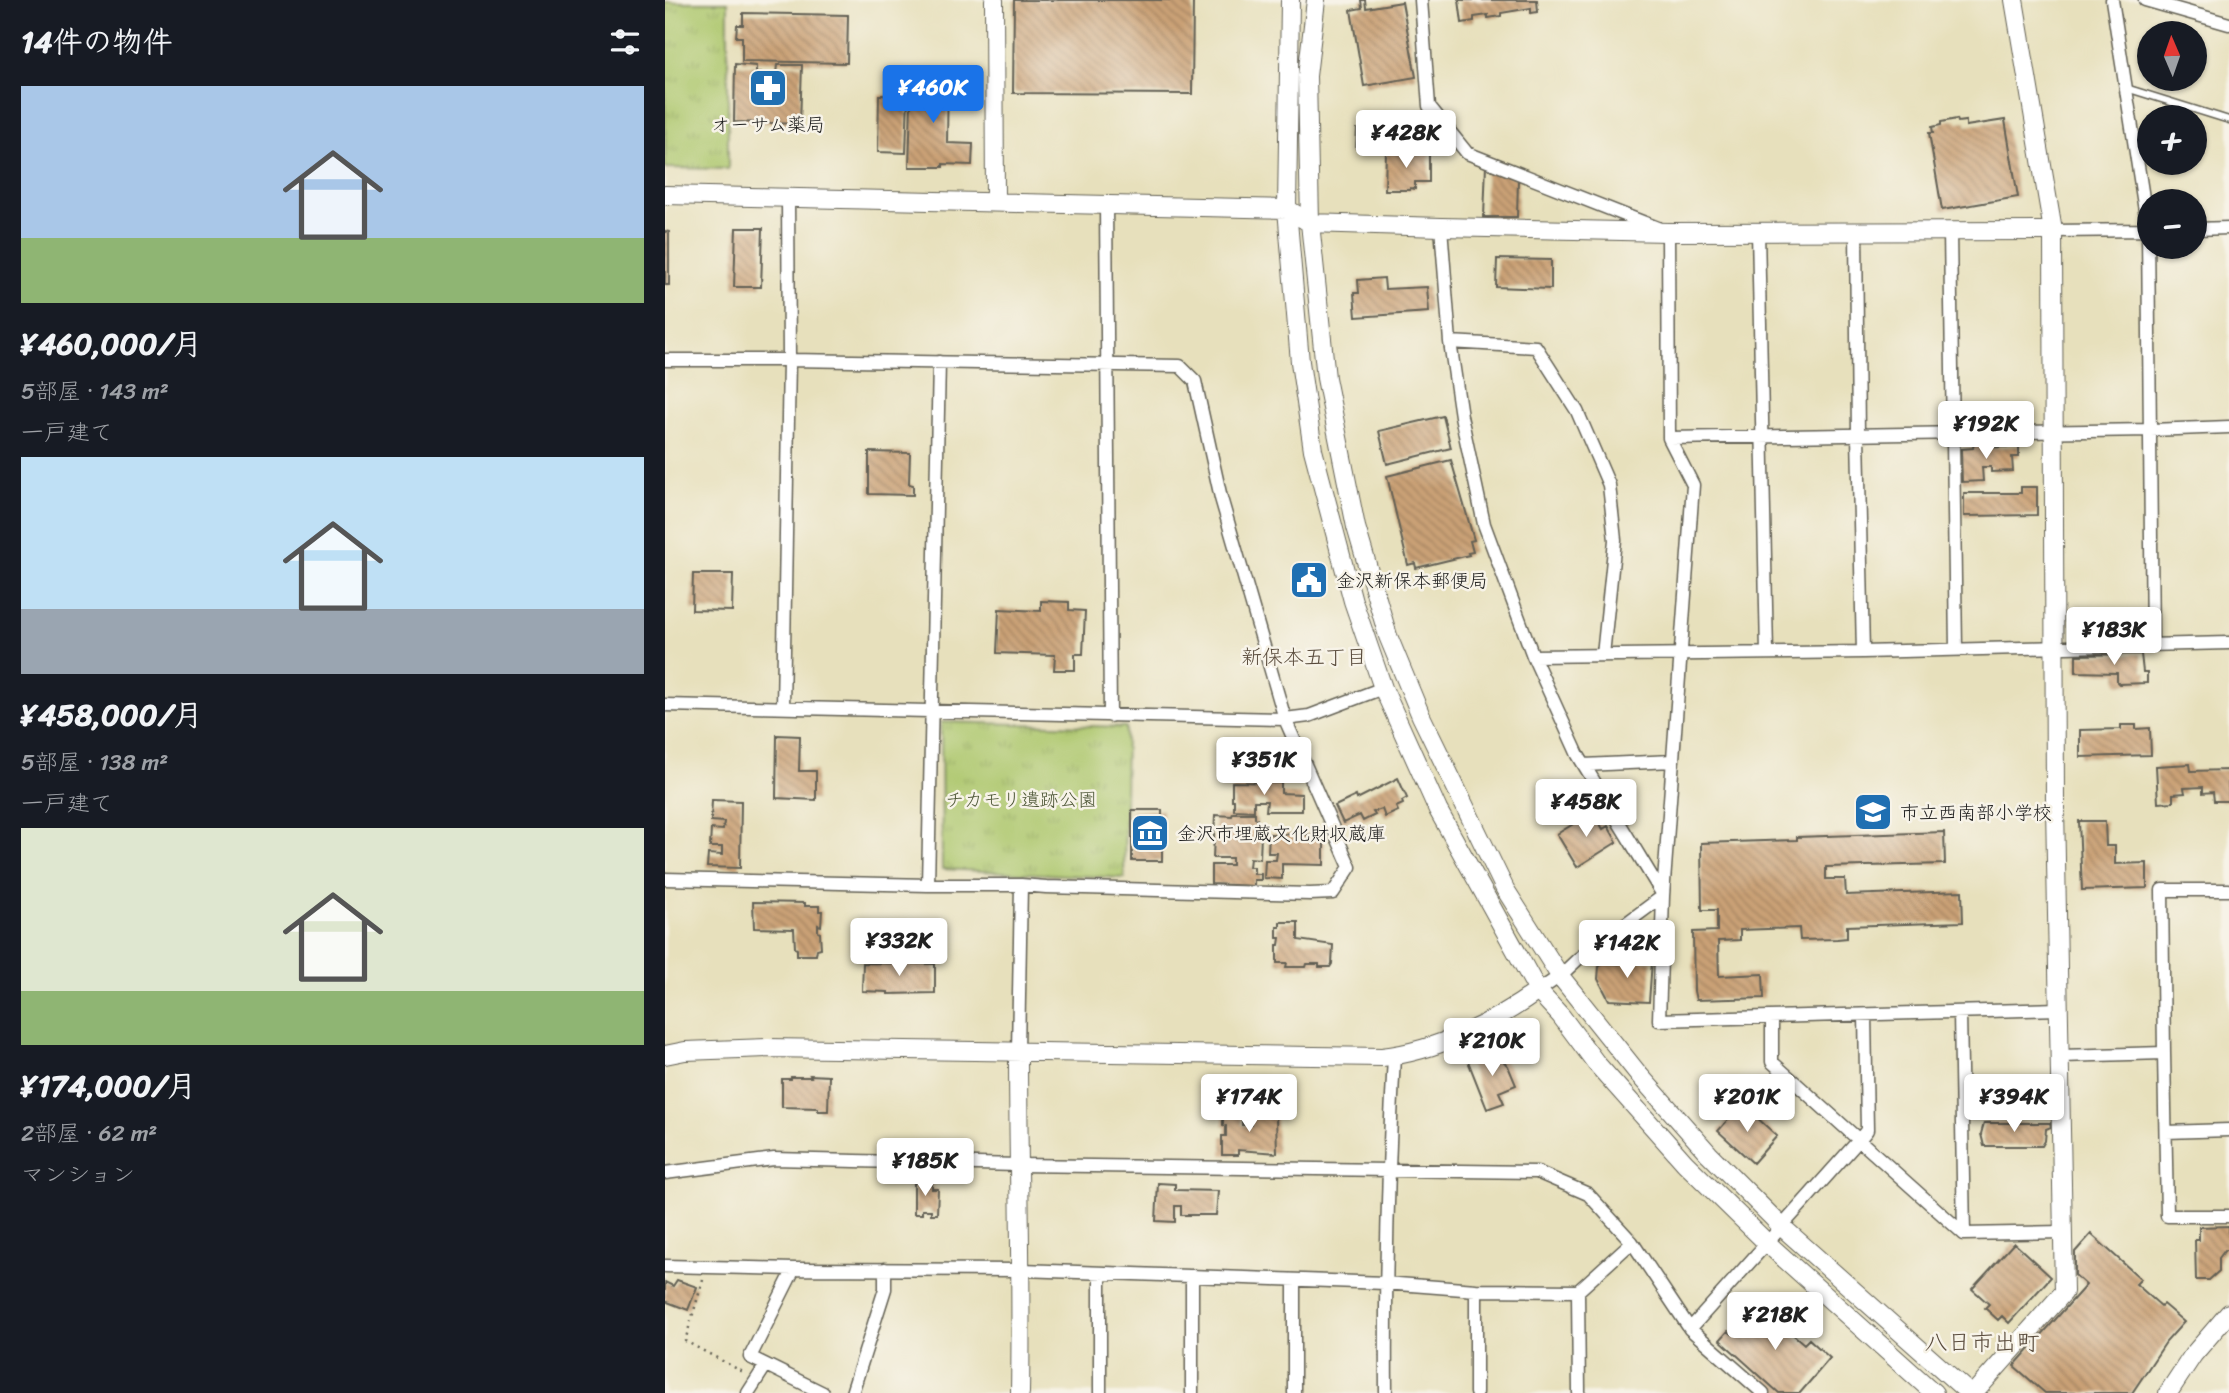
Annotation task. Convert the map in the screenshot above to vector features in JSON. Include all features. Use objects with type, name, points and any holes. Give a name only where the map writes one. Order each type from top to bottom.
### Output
[{"type":"street","points":[[994,0],[995,202]]},
{"type":"street","points":[[1290,0],[1287,209],[1300,362],[1313,450],[1353,601],[1383,688],[1438,810],[1538,991],[1561,1016],[1596,1063],[1685,1163],[1768,1244],[1934,1393]]},
{"type":"street","points":[[1316,0],[1307,76],[1310,223],[1326,378],[1356,527],[1388,636],[1421,716],[1505,889],[1560,976],[1640,1076],[1709,1154],[1781,1226],[1971,1393],[2064,1292],[2054,646],[2053,231],[2014,0]]},
{"type":"street","points":[[1421,0],[1429,106],[1467,153],[1668,232]]},
{"type":"street","points":[[2112,0],[2142,189]]},
{"type":"street","points":[[2145,0],[2229,24]]},
{"type":"street","points":[[665,195],[1287,209],[1310,223],[1441,227],[1668,232],[2137,230]]},
{"type":"street","points":[[783,708],[789,360],[788,198]]},
{"type":"street","points":[[1107,204],[1110,716]]},
{"type":"street","points":[[1441,227],[1450,342],[1461,416],[1484,524],[1533,656],[1584,765],[1663,896]]},
{"type":"street","points":[[2207,229],[2229,228]]},
{"type":"street","points":[[1856,231],[1863,652]]},
{"type":"street","points":[[1950,231],[1956,649]]},
{"type":"street","points":[[1668,232],[1669,438],[1693,485],[1663,896],[1659,1020],[2059,1009]]},
{"type":"street","points":[[1758,232],[1767,653]]},
{"type":"street","points":[[2149,259],[2152,644]]},
{"type":"street","points":[[1450,342],[1536,347],[1577,411],[1609,485],[1615,540],[1603,655]]},
{"type":"street","points":[[665,360],[1180,366],[1195,381],[1221,498],[1285,719],[1350,867],[1333,893],[1296,894],[1021,885],[665,879]]},
{"type":"street","points":[[928,885],[939,362]]},
{"type":"street","points":[[1669,438],[2228,429]]},
{"type":"street","points":[[1533,656],[1863,652],[2229,643]]},
{"type":"street","points":[[665,705],[1285,719],[1309,716],[1383,688]]},
{"type":"street","points":[[1584,765],[1672,761]]},
{"type":"street","points":[[1020,1393],[1022,1270],[1018,1051],[1021,885]]},
{"type":"street","points":[[2229,890],[2162,890],[2167,1216],[2229,1216]]},
{"type":"street","points":[[665,1055],[685,1051],[767,1048],[1394,1056],[1463,1035],[1519,1004],[1560,976],[1578,959],[1663,896]]},
{"type":"street","points":[[1960,1013],[1964,1234]]},
{"type":"street","points":[[1690,1329],[1867,1130],[1865,1015]]},
{"type":"street","points":[[1772,1017],[1772,1062],[1964,1234],[2063,1232]]},
{"type":"street","points":[[2061,1056],[2164,1053]]},
{"type":"street","points":[[1386,1393],[1385,1283],[1394,1056]]},
{"type":"street","points":[[2166,1132],[2229,1130]]},
{"type":"street","points":[[665,1173],[774,1159],[1537,1172],[1588,1194],[1632,1242],[1690,1329],[1763,1393]]},
{"type":"street","points":[[665,1266],[1022,1270],[1385,1283],[1476,1290],[1578,1291],[1632,1242]]},
{"type":"street","points":[[794,1269],[750,1357],[823,1393]]},
{"type":"street","points":[[853,1393],[885,1289],[885,1269]]},
{"type":"street","points":[[1100,1273],[1100,1393]]},
{"type":"street","points":[[1192,1276],[1192,1393]]},
{"type":"street","points":[[1294,1280],[1294,1393]]},
{"type":"street","points":[[1476,1290],[1476,1393]]},
{"type":"street","points":[[1578,1291],[1579,1393]]},
{"type":"street","points":[[2168,1393],[2193,1355],[2229,1313]]},
{"type":"street","points":[[748,1393],[766,1365]]},
{"type":"lane","points":[[2126,88],[2229,120]]},
{"type":"path","points":[[707,1267],[685,1341],[758,1380]]},
{"type":"green space","points":[[665,2],[728,2],[728,169],[665,168]]},
{"type":"green space","name":"チカモリ遺跡公園","points":[[941,722],[1126,727],[1124,878],[942,869]]},
{"type":"building","points":[[1014,0],[1193,0],[1192,94],[1013,93]]},
{"type":"building","points":[[1361,0],[1365,0],[1366,8],[1402,2],[1416,77],[1364,86],[1351,10],[1362,8]]},
{"type":"building","points":[[1459,0],[1537,0],[1538,12],[1531,13],[1531,8],[1501,13],[1501,16],[1474,17],[1474,21],[1462,23]]},
{"type":"building","points":[[743,13],[848,15],[847,63],[742,61],[742,37],[736,37],[737,25],[743,25]]},
{"type":"building","points":[[735,64],[756,66],[756,73],[772,74],[776,74],[777,65],[802,65],[800,124],[734,122]]},
{"type":"building","points":[[912,72],[948,73],[947,143],[973,144],[972,165],[909,167]]},
{"type":"building","points":[[879,95],[908,96],[906,153],[878,152]]},
{"type":"building","points":[[1957,119],[1958,122],[1966,121],[1966,126],[2005,120],[2018,197],[1942,210],[1929,133],[1933,133],[1932,127],[1941,125],[1941,122]]},
{"type":"building","points":[[1377,123],[1412,129],[1412,125],[1429,125],[1428,150],[1356,148],[1357,129],[1366,129],[1366,125]]},
{"type":"building","points":[[1386,151],[1429,152],[1429,182],[1415,182],[1415,189],[1410,190],[1385,190]]},
{"type":"building","points":[[1486,164],[1518,179],[1517,217],[1484,217]]},
{"type":"building","points":[[736,228],[763,228],[761,287],[734,287]]},
{"type":"building","points":[[665,231],[669,232],[669,285],[665,285]]},
{"type":"building","points":[[1497,259],[1551,260],[1551,289],[1496,287]]},
{"type":"building","points":[[1384,278],[1385,289],[1427,287],[1429,312],[1356,317],[1354,293],[1359,293],[1358,280]]},
{"type":"building","points":[[1443,416],[1451,448],[1387,464],[1379,431]]},
{"type":"building","points":[[1974,443],[1985,443],[1985,448],[2019,446],[2019,457],[2012,457],[2013,471],[1991,472],[1991,467],[1982,467],[1983,481],[1962,482],[1961,449],[1973,448]]},
{"type":"building","points":[[869,452],[910,453],[909,484],[913,485],[913,495],[869,494]]},
{"type":"building","points":[[1451,460],[1474,540],[1470,541],[1473,552],[1416,568],[1415,563],[1408,565],[1387,476]]},
{"type":"building","points":[[2021,487],[2037,487],[2037,515],[1964,516],[1964,493],[2021,493]]},
{"type":"building","points":[[693,574],[733,574],[732,611],[692,610]]},
{"type":"building","points":[[1041,601],[1069,602],[1069,610],[1085,611],[1083,654],[1075,654],[1075,670],[1054,670],[1055,655],[997,653],[999,609],[1041,611]]},
{"type":"building","points":[[2141,654],[2143,672],[2147,672],[2147,683],[2119,684],[2117,673],[2076,672],[2076,655]]},
{"type":"building","points":[[2121,725],[2136,725],[2136,729],[2150,728],[2151,755],[2080,757],[2080,730],[2121,729]]},
{"type":"building","points":[[777,735],[800,736],[799,771],[816,771],[816,800],[776,798]]},
{"type":"building","points":[[2190,764],[2191,771],[2228,770],[2229,801],[2214,801],[2213,792],[2203,793],[2203,787],[2184,788],[2185,793],[2173,794],[2173,802],[2158,803],[2156,766]]},
{"type":"building","points":[[1398,778],[1407,798],[1402,801],[1403,804],[1396,807],[1398,811],[1385,817],[1382,809],[1373,812],[1375,815],[1363,821],[1360,815],[1343,823],[1335,806],[1356,796],[1357,799]]},
{"type":"building","points":[[1232,782],[1281,783],[1281,793],[1302,794],[1302,811],[1266,811],[1267,801],[1254,801],[1254,811],[1234,810]]},
{"type":"building","points":[[712,800],[741,801],[740,868],[707,867],[708,854],[722,855],[722,847],[710,847],[711,829],[723,830],[724,822],[711,821]]},
{"type":"building","points":[[1132,810],[1162,810],[1162,861],[1132,861]]},
{"type":"building","points":[[1593,812],[1603,829],[1608,826],[1617,842],[1577,867],[1557,834]]},
{"type":"building","points":[[1233,813],[1255,813],[1257,819],[1257,834],[1261,834],[1260,859],[1250,858],[1249,867],[1254,867],[1254,874],[1261,874],[1261,880],[1254,880],[1254,886],[1211,884],[1211,865],[1232,865],[1232,858],[1213,858],[1215,815],[1232,816]]},
{"type":"building","points":[[2079,821],[2105,821],[2106,846],[2115,846],[2115,864],[2147,863],[2147,888],[2082,890]]},
{"type":"building","points":[[1944,832],[1945,864],[1826,867],[1826,879],[1845,879],[1846,895],[1962,891],[1963,922],[1847,926],[1847,938],[1837,939],[1800,940],[1799,928],[1740,930],[1740,940],[1718,941],[1719,976],[1763,974],[1764,998],[1696,1000],[1693,932],[1717,931],[1717,910],[1702,910],[1701,843]]},
{"type":"building","points":[[1269,834],[1324,835],[1324,865],[1282,864],[1282,879],[1264,878],[1265,860],[1276,860],[1277,853],[1268,853]]},
{"type":"building","points":[[753,902],[805,903],[805,906],[819,906],[819,911],[822,911],[821,926],[818,925],[821,948],[817,949],[816,955],[797,955],[794,929],[754,928]]},
{"type":"building","points":[[1280,922],[1298,922],[1298,940],[1333,945],[1330,967],[1307,964],[1306,967],[1286,967],[1287,963],[1277,963],[1277,945],[1280,938],[1277,938],[1277,927],[1280,927]]},
{"type":"building","points":[[1620,960],[1652,961],[1649,1002],[1609,1000],[1598,979],[1599,967],[1603,963],[1619,964]]},
{"type":"building","points":[[863,963],[935,964],[935,993],[888,994],[862,991]]},
{"type":"building","points":[[1494,1051],[1508,1066],[1516,1085],[1499,1092],[1504,1103],[1487,1109],[1468,1061]]},
{"type":"building","points":[[810,1075],[829,1076],[828,1111],[818,1111],[818,1108],[782,1107],[782,1079],[811,1077]]},
{"type":"building","points":[[1742,1104],[1777,1136],[1753,1163],[1718,1131]]},
{"type":"building","points":[[1223,1113],[1242,1113],[1242,1125],[1251,1125],[1251,1115],[1276,1116],[1277,1153],[1238,1150],[1238,1155],[1222,1155],[1222,1136],[1226,1136]]},
{"type":"building","points":[[1984,1123],[2050,1123],[2051,1127],[2046,1129],[2042,1146],[1984,1146],[1981,1134]]},
{"type":"building","points":[[914,1182],[932,1183],[932,1189],[938,1189],[937,1214],[931,1214],[931,1210],[922,1210],[922,1214],[914,1214]]},
{"type":"building","points":[[1158,1183],[1175,1184],[1175,1190],[1218,1191],[1216,1215],[1181,1215],[1181,1206],[1175,1206],[1175,1222],[1156,1221]]},
{"type":"building","points":[[2229,1226],[2229,1250],[2225,1250],[2219,1258],[2219,1271],[2209,1280],[2196,1280],[2195,1240],[2199,1240],[2199,1227]]},
{"type":"building","points":[[2091,1234],[2141,1279],[2136,1284],[2184,1322],[2166,1342],[2132,1393],[2045,1393],[2014,1366],[2086,1285],[2075,1275],[2075,1252]]},
{"type":"building","points":[[2014,1243],[2051,1277],[2009,1323],[2002,1316],[1998,1320],[1985,1308],[1989,1304],[1972,1289]]},
{"type":"building","points":[[677,1280],[697,1287],[688,1310],[665,1301],[665,1282],[673,1286]]},
{"type":"building","points":[[1758,1304],[1804,1344],[1809,1339],[1830,1358],[1800,1393],[1779,1393],[1720,1340],[1728,1331],[1732,1334]]},
{"type":"place","name":"オーサム薬局","points":[[768,88]]},
{"type":"place","name":"金沢新保本郵便局","points":[[1309,580]]},
{"type":"place","name":"市立西南部小学校","points":[[1873,812]]},
{"type":"place","name":"金沢市埋蔵文化財収蔵庫","points":[[1150,833]]},
{"type":"district","name":"新保本五丁目","points":[[1304,657]]},
{"type":"district","name":"八日市出町","points":[[1982,1342]]}]
